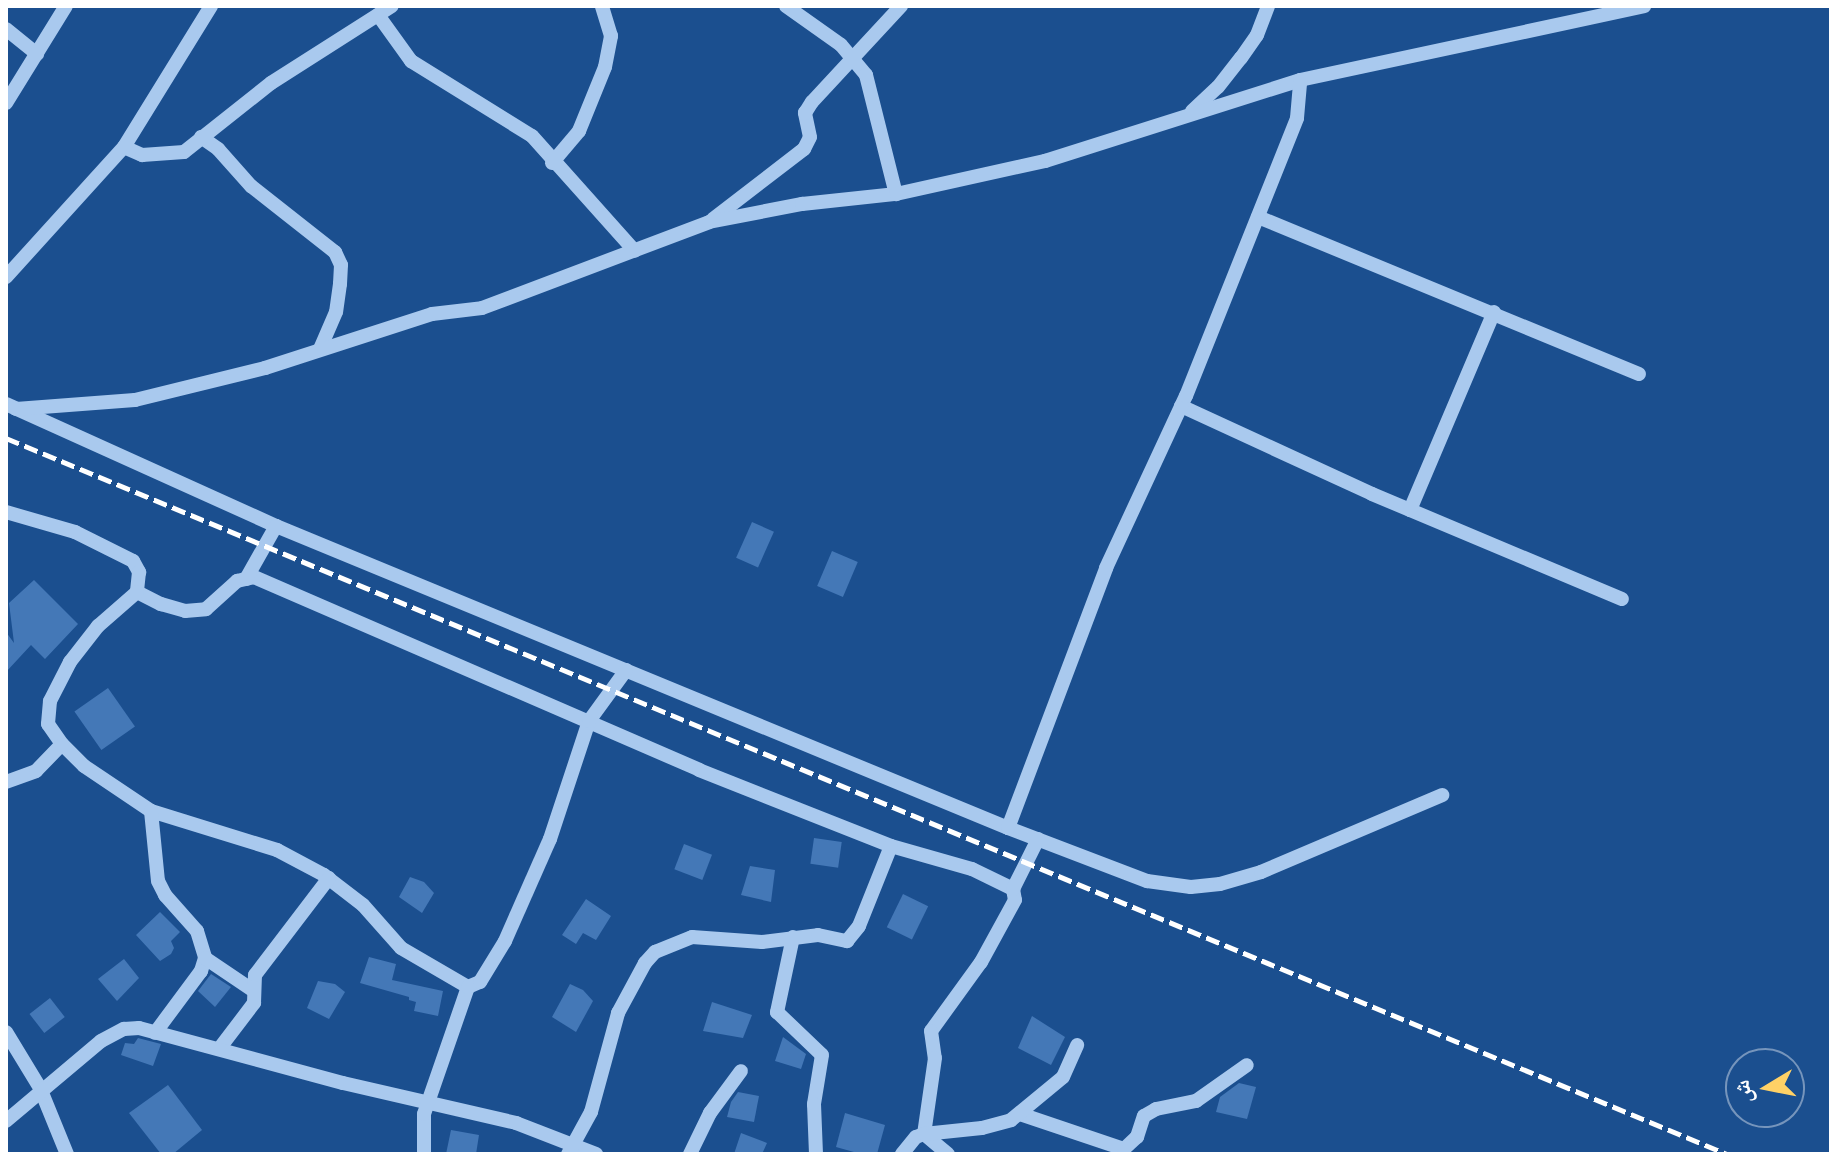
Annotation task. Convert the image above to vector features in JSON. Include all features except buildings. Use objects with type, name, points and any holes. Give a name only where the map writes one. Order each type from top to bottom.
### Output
[{"type":"street","points":[[6,103],[66,6]]},
{"type":"street","points":[[6,277],[124,147],[211,6]]},
{"type":"street","points":[[124,147],[142,155],[184,152],[271,83],[337,38],[392,6]]},
{"type":"street","points":[[552,163],[579,131],[605,67],[611,36],[602,6]]},
{"type":"street","points":[[786,6],[821,28],[866,75],[896,194]]},
{"type":"street","points":[[709,222],[804,149],[810,137],[805,113],[901,6]]},
{"type":"street","points":[[1188,114],[1218,87],[1241,58],[1257,35],[1268,6]]},
{"type":"street","points":[[11,407],[135,400],[265,368],[432,314],[482,308],[709,222],[802,204],[896,194],[1045,161],[1300,80],[1644,6]]},
{"type":"street","points":[[378,15],[411,61],[532,136],[552,163],[635,251]]},
{"type":"street","points":[[6,29],[37,54]]},
{"type":"street","points":[[1008,828],[1106,568],[1181,406],[1297,118],[1300,80]]},
{"type":"street","points":[[201,137],[218,149],[251,186],[335,252],[341,265],[340,284],[329,333],[320,349]]},
{"type":"street","points":[[1258,217],[1639,374]]},
{"type":"street","points":[[1410,510],[1494,312]]},
{"type":"street","points":[[1181,406],[1410,510],[1622,599]]},
{"type":"street","points":[[11,407],[276,526],[1008,828],[1147,881],[1191,887],[1220,884],[1261,872],[1442,795]]},
{"type":"street","points":[[6,512],[75,532],[133,561],[139,572],[137,592],[98,626],[70,662],[50,701],[48,724],[62,744],[84,766],[151,811],[277,850],[329,878],[363,905],[401,948],[468,987]]},
{"type":"street","points":[[246,579],[276,526]]},
{"type":"street","points":[[137,592],[185,611],[206,609],[237,581],[254,577],[699,770],[891,846],[972,869],[1013,889]]},
{"type":"street","points":[[424,1154],[428,1102],[468,987],[480,982],[527,897],[589,721],[626,670]]},
{"type":"street","points":[[6,782],[36,771],[62,744]]},
{"type":"street","points":[[151,811],[158,881],[165,895],[197,931],[205,958],[201,971],[155,1033]]},
{"type":"street","points":[[924,1134],[935,1058],[931,1031],[981,962],[1015,900],[1013,889],[1038,839]]},
{"type":"street","points":[[570,1150],[591,1112],[618,1013],[645,963],[655,952],[692,937],[762,942],[818,935],[841,941],[852,938],[891,846]]},
{"type":"street","points":[[219,1049],[254,1003],[255,975],[329,878]]},
{"type":"street","points":[[793,937],[777,1012],[822,1055],[814,1104],[816,1154]]},
{"type":"street","points":[[205,958],[254,991]]},
{"type":"street","points":[[6,1121],[40,1088],[101,1041],[124,1029],[155,1033],[516,1123],[570,1150],[596,1154]]},
{"type":"street","points":[[6,1032],[40,1088],[67,1154]]},
{"type":"street","points":[[902,1154],[916,1137],[924,1134],[982,1128],[1020,1114],[1063,1077],[1077,1045]]},
{"type":"street","points":[[1020,1114],[1124,1149],[1137,1137],[1144,1116],[1156,1109],[1196,1101],[1247,1065]]},
{"type":"street","points":[[690,1154],[710,1113],[741,1071]]},
{"type":"street","points":[[924,1134],[948,1154]]},
{"type":"railway","points":[[6,438],[1727,1154]]}]
